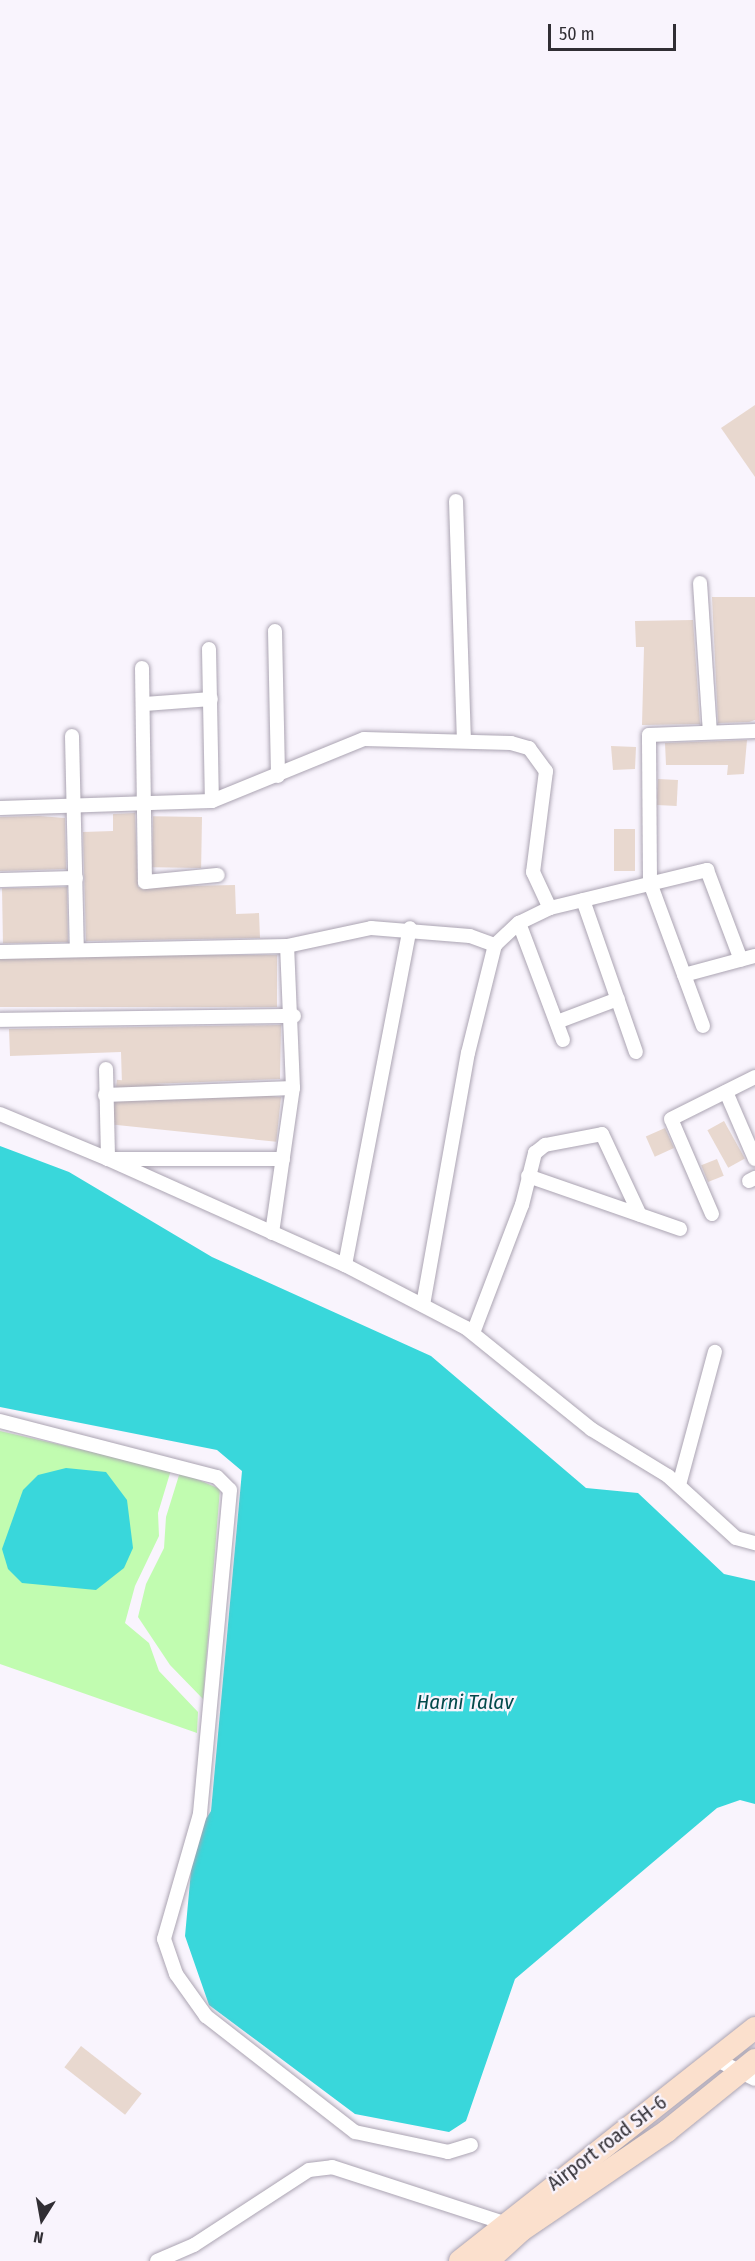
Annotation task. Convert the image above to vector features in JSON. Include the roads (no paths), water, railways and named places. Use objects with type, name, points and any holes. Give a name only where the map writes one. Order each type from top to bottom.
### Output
[{"type":"main road","name":"Airport road SH-6","points":[[460,2261],[513,2226],[755,2028]]},
{"type":"main road","points":[[488,2261],[513,2226],[667,2131],[751,2070]]},
{"type":"street","points":[[456,501],[464,741]]},
{"type":"street","points":[[700,583],[710,732]]},
{"type":"street","points":[[275,631],[278,776]]},
{"type":"street","points":[[209,649],[212,801]]},
{"type":"street","points":[[142,668],[145,704],[145,882],[218,875]]},
{"type":"street","points":[[145,704],[211,699]]},
{"type":"street","points":[[703,1026],[650,883],[650,735],[755,731]]},
{"type":"street","points":[[72,736],[77,949]]},
{"type":"street","points":[[0,808],[212,801],[364,739],[464,741],[529,748],[546,771],[533,872],[550,908]]},
{"type":"street","points":[[423,1305],[468,1053],[495,945],[519,923],[550,908],[707,870],[748,958],[684,975]]},
{"type":"street","points":[[0,880],[76,878]]},
{"type":"street","points":[[583,900],[636,1052]]},
{"type":"street","points":[[519,923],[563,1040]]},
{"type":"street","points":[[0,952],[287,946],[371,928],[410,928],[495,945]]},
{"type":"street","points":[[345,1265],[410,928]]},
{"type":"street","points":[[272,1233],[293,1088],[294,1016],[287,946]]},
{"type":"street","points":[[556,1022],[618,999]]},
{"type":"street","points":[[0,1020],[294,1016]]},
{"type":"street","points":[[106,1069],[108,1159]]},
{"type":"street","points":[[712,1214],[671,1119],[755,1077]]},
{"type":"street","points":[[105,1095],[293,1088]]},
{"type":"street","points":[[726,1092],[755,1160]]},
{"type":"street","points":[[0,1114],[108,1159],[345,1265],[473,1333],[591,1429],[679,1485],[727,1531],[755,1544]]},
{"type":"street","points":[[473,1333],[536,1153],[545,1145],[602,1134],[640,1215]]},
{"type":"street","points":[[108,1159],[283,1159]]},
{"type":"street","points":[[528,1176],[680,1229]]},
{"type":"street","points":[[679,1485],[715,1352]]},
{"type":"street","points":[[0,1421],[217,1477],[230,1490],[200,1814],[164,1939],[176,1974],[206,2016],[355,2132],[448,2152],[471,2145]]},
{"type":"street","points":[[717,2060],[751,2070]]},
{"type":"street","points":[[157,2261],[194,2245],[309,2170],[332,2167],[513,2226]]},
{"type":"water","name":"Harni Talav","points":[[0,1146],[69,1172],[212,1257],[431,1356],[586,1488],[638,1493],[724,1574],[755,1581],[755,1804],[740,1800],[717,1808],[515,1979],[466,2121],[449,2132],[355,2114],[209,2005],[185,1936],[194,1838],[211,1811],[242,1471],[217,1450],[0,1407]]},
{"type":"water","points":[[66,1468],[106,1472],[127,1500],[133,1548],[124,1568],[96,1590],[22,1583],[8,1569],[2,1549],[23,1490],[38,1475]]}]
